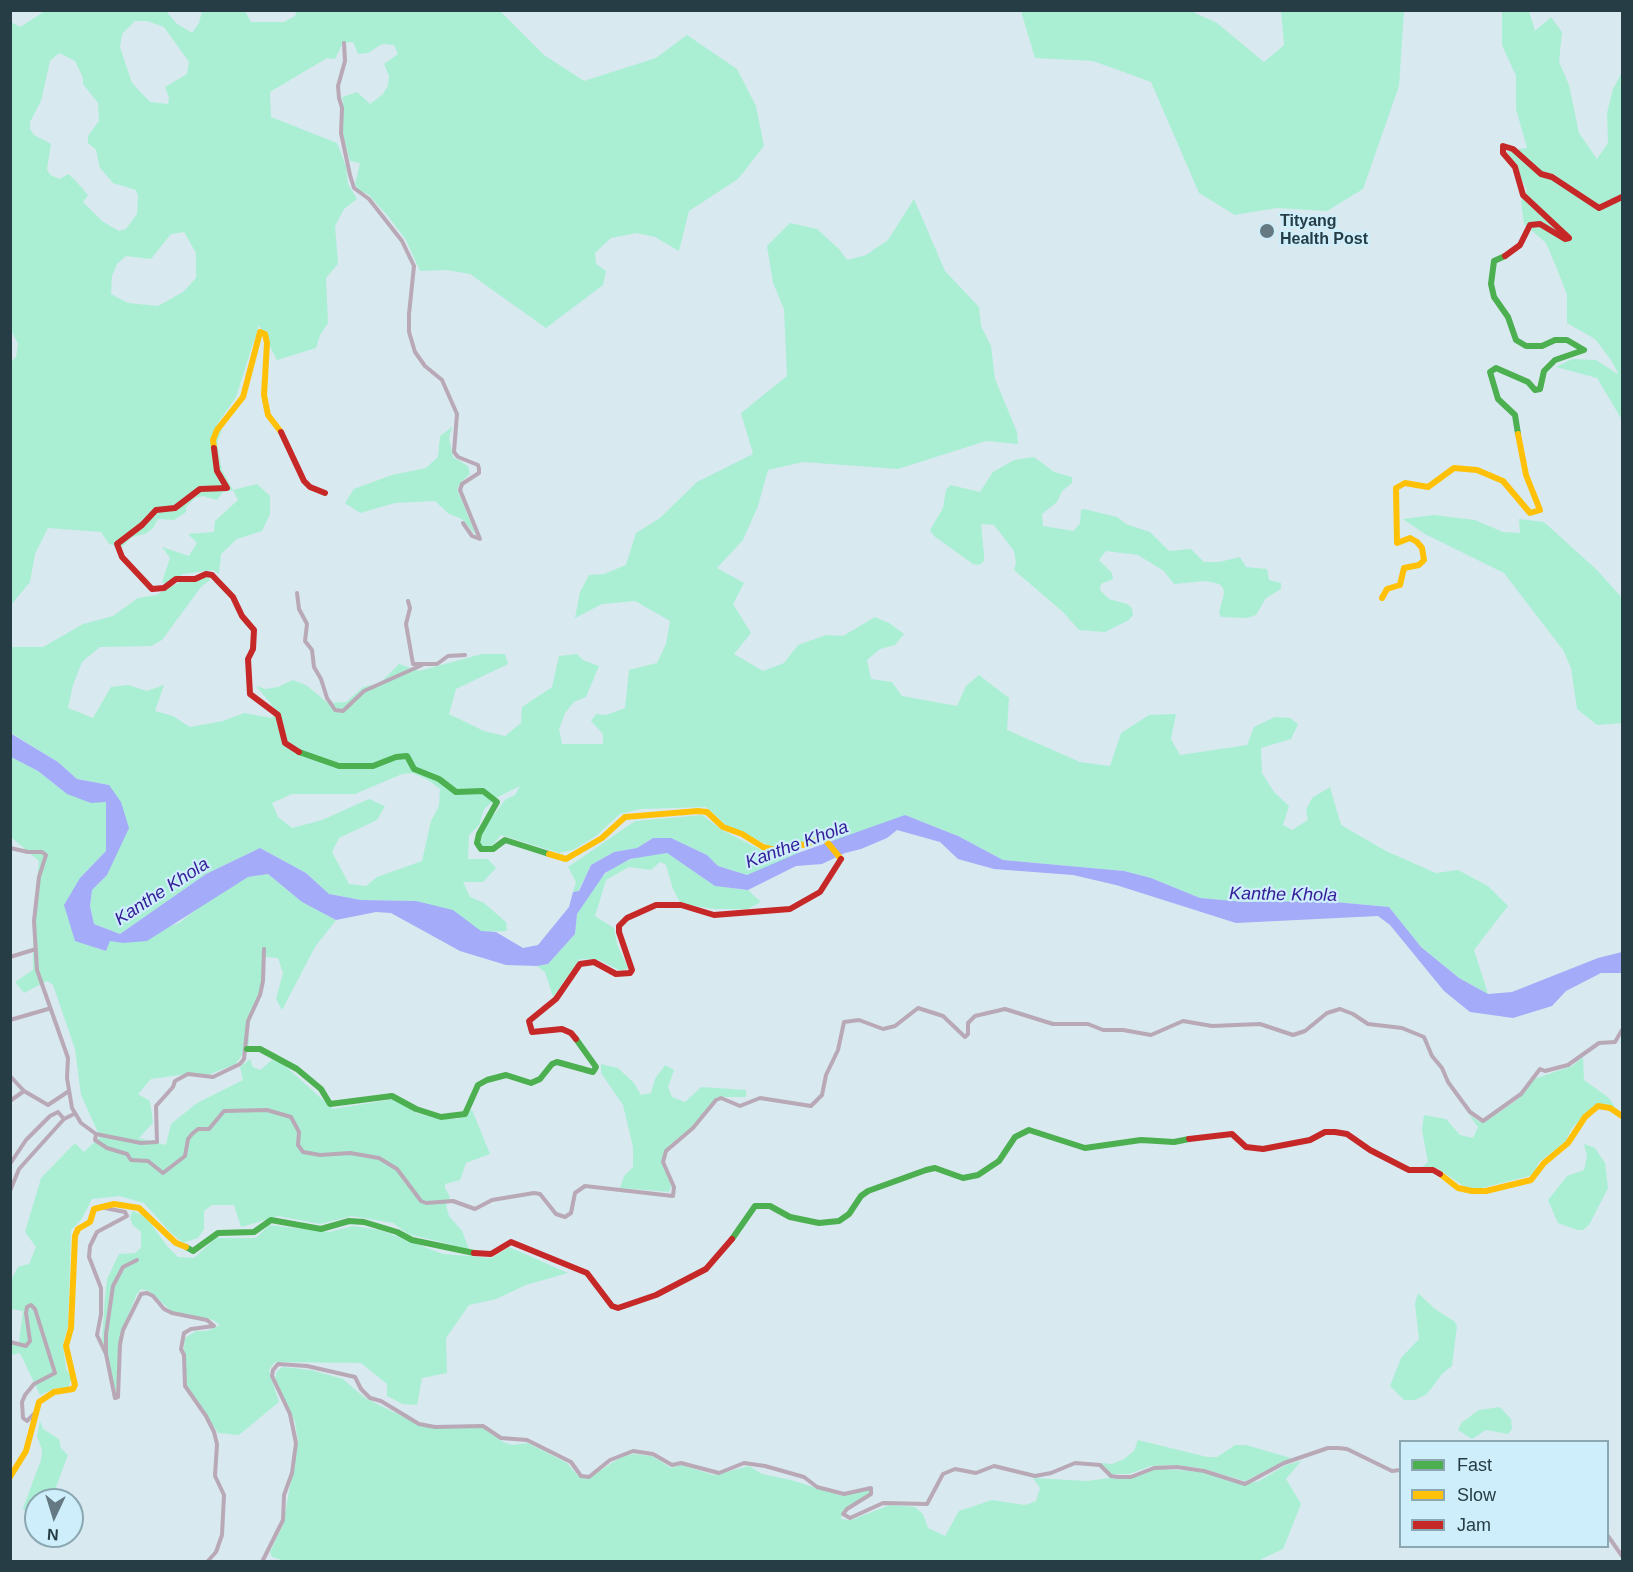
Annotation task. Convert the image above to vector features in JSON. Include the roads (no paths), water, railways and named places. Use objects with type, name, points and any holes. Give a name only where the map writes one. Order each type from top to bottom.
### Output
[{"type":"street","points":[[344,43],[345,61],[338,86],[342,108],[341,133],[354,188],[369,199],[402,241],[414,266],[409,323],[415,352],[425,366],[442,380],[457,414],[454,452],[458,458],[478,465],[479,469],[479,473],[462,484],[460,490],[480,539],[472,536],[463,523]]},
{"type":"street","points":[[1382,598],[1387,589],[1400,585],[1404,568],[1419,565],[1424,560],[1422,548],[1418,542],[1410,538],[1396,543],[1396,488],[1405,483],[1428,487],[1454,468],[1477,470],[1503,481],[1530,513],[1540,510],[1526,475],[1515,415],[1498,399],[1490,372],[1496,368],[1519,376],[1535,390],[1540,389],[1544,371],[1555,360],[1584,350],[1568,339],[1555,340],[1542,346],[1526,346],[1516,340],[1508,317],[1494,297],[1491,284],[1494,261],[1498,257],[1510,255],[1520,244],[1530,225],[1540,224],[1565,239],[1569,238],[1523,195],[1515,167],[1503,153],[1503,146],[1513,149],[1540,174],[1551,177],[1599,208],[1623,197]]},
{"type":"street","points":[[247,1049],[260,1049],[297,1069],[321,1089],[330,1104],[393,1096],[401,1098],[416,1109],[441,1117],[465,1114],[478,1085],[488,1080],[506,1075],[531,1083],[540,1079],[552,1064],[557,1062],[593,1072],[596,1067],[571,1033],[562,1029],[532,1032],[529,1021],[556,999],[580,964],[594,962],[616,974],[630,973],[632,970],[621,944],[619,932],[619,926],[627,918],[656,905],[681,905],[714,915],[790,909],[820,892],[842,857],[823,837],[805,845],[795,844],[775,850],[763,847],[715,821],[707,812],[698,811],[625,817],[602,838],[566,859],[505,840],[493,849],[481,849],[477,843],[479,834],[497,802],[483,791],[456,792],[439,779],[414,769],[407,756],[396,757],[373,766],[339,766],[291,749],[285,742],[278,715],[249,694],[248,659],[253,649],[254,630],[242,616],[234,597],[219,585],[212,575],[206,574],[195,579],[176,579],[164,588],[152,589],[122,557],[117,544],[142,525],[156,510],[175,508],[200,489],[227,488],[217,471],[213,440],[217,430],[243,398],[260,332],[265,334],[267,343],[264,395],[268,415],[275,421],[285,438],[304,481],[310,487],[325,493]]},
{"type":"street","points":[[297,593],[299,609],[308,624],[305,641],[312,650],[314,668],[335,710],[343,711],[364,691],[422,665]]},
{"type":"street","points":[[408,601],[410,608],[406,624],[411,660],[415,665],[437,664],[448,656],[465,655]]},
{"type":"street","points":[[10,848],[42,852],[46,855],[39,877],[34,921],[37,970],[48,1009],[68,1058],[69,1091],[74,1114],[81,1123],[96,1134],[141,1143],[157,1142],[156,1106],[173,1087],[175,1081],[188,1074],[213,1077],[240,1064],[247,1049],[248,1021],[263,981],[264,949]]},
{"type":"street","points":[[10,957],[36,949]]},
{"type":"street","points":[[96,1134],[95,1140],[107,1148],[127,1154],[131,1160],[148,1161],[164,1173],[185,1156],[188,1139],[192,1134],[198,1129],[209,1129],[224,1111],[267,1110],[291,1117],[299,1132],[298,1145],[303,1152],[320,1155],[350,1153],[379,1158],[398,1169],[420,1201],[426,1203],[456,1201],[475,1209],[492,1200],[534,1193],[540,1194],[556,1214],[565,1217],[571,1213],[575,1193],[585,1186],[673,1196],[674,1187],[663,1162],[666,1151],[693,1128],[716,1100],[721,1098],[740,1106],[760,1098],[800,1107],[811,1106],[822,1095],[826,1075],[839,1045],[844,1022],[859,1020],[883,1029],[895,1026],[918,1008],[943,1016],[965,1037],[968,1035],[968,1023],[975,1016],[1005,1009],[1053,1024],[1088,1024],[1103,1030],[1123,1030],[1151,1035],[1183,1022],[1212,1026],[1260,1024],[1293,1035],[1305,1031],[1327,1013],[1340,1009],[1368,1024],[1402,1028],[1424,1037],[1432,1056],[1442,1068],[1448,1082],[1470,1112],[1483,1121],[1521,1094],[1540,1069],[1545,1071],[1568,1065],[1599,1043],[1615,1042],[1623,1030]]},
{"type":"street","points":[[11,1020],[48,1009]]},
{"type":"street","points":[[10,1076],[24,1091],[48,1105],[69,1091]]},
{"type":"street","points":[[10,1101],[24,1091]]},
{"type":"street","points":[[10,1477],[26,1451],[39,1402],[43,1397],[54,1392],[73,1389],[75,1385],[66,1346],[71,1328],[75,1236],[78,1229],[90,1222],[94,1209],[122,1204],[139,1208],[176,1243],[193,1251],[201,1243],[218,1233],[254,1232],[272,1220],[321,1229],[349,1221],[364,1222],[397,1232],[412,1240],[481,1255],[491,1254],[511,1242],[587,1273],[612,1306],[618,1308],[656,1295],[706,1269],[725,1250],[749,1211],[755,1206],[770,1206],[790,1217],[819,1223],[839,1221],[849,1214],[861,1196],[868,1191],[926,1170],[935,1168],[963,1178],[978,1175],[999,1161],[1015,1137],[1029,1131],[1085,1148],[1141,1140],[1174,1142],[1224,1133],[1232,1134],[1246,1147],[1263,1149],[1310,1140],[1325,1132],[1335,1132],[1347,1134],[1370,1150],[1409,1170],[1433,1170],[1445,1176],[1458,1188],[1486,1191],[1532,1180],[1544,1163],[1568,1143],[1585,1118],[1598,1106],[1610,1108],[1623,1116]]},
{"type":"street","points":[[19,1169],[11,1164],[26,1140],[58,1112],[64,1119]]},
{"type":"street","points":[[10,1191],[19,1169],[64,1119],[74,1114]]},
{"type":"street","points":[[101,1208],[125,1212],[127,1216],[97,1232],[90,1246],[89,1257],[103,1297],[97,1335],[106,1354]]},
{"type":"street","points":[[137,1260],[123,1267],[113,1286],[106,1334],[106,1354],[113,1395],[118,1397],[120,1344],[123,1330],[141,1294],[147,1293],[153,1296],[164,1309],[172,1313],[207,1320],[214,1326],[191,1329],[184,1334],[181,1349],[184,1355],[185,1386],[214,1432],[217,1444],[215,1476],[224,1495],[222,1535],[216,1552],[207,1562]]},
{"type":"street","points":[[10,1342],[26,1346],[30,1341],[26,1313],[27,1307],[31,1305],[35,1309],[55,1373],[34,1384],[25,1395],[22,1402],[24,1421],[30,1420],[37,1410]]},
{"type":"street","points":[[262,1562],[283,1520],[284,1495],[292,1473],[296,1443],[290,1414],[272,1376],[278,1364],[307,1366],[355,1377],[361,1389],[370,1398],[381,1401],[419,1424],[435,1427],[483,1426],[501,1438],[527,1440],[571,1462],[581,1476],[589,1477],[610,1461],[633,1451],[652,1454],[672,1465],[681,1463],[719,1473],[744,1463],[765,1466],[804,1477],[817,1487],[844,1494],[871,1488],[871,1494],[847,1509],[843,1514],[846,1518],[883,1503],[927,1504],[943,1474],[955,1469],[976,1473],[994,1466],[1035,1476],[1051,1473],[1075,1463],[1101,1465],[1111,1476],[1131,1477],[1154,1468],[1177,1467],[1204,1471],[1245,1484],[1290,1461],[1328,1448],[1338,1448],[1347,1449],[1392,1471],[1399,1470]]},
{"type":"street","points":[[1609,1537],[1623,1556]]},
{"type":"water","points":[[10,733],[58,762],[77,779],[109,785],[121,802],[129,828],[107,875],[92,890],[90,906],[94,924],[120,934],[206,874],[260,848],[306,873],[329,894],[361,900],[416,901],[453,910],[481,931],[496,932],[523,948],[538,945],[569,907],[573,892],[579,891],[591,865],[614,852],[637,848],[653,838],[671,838],[707,855],[718,866],[747,875],[798,853],[905,815],[958,836],[1003,860],[1124,871],[1151,878],[1200,898],[1245,902],[1324,901],[1389,907],[1421,947],[1459,978],[1488,994],[1512,992],[1598,958],[1622,952],[1622,973],[1601,973],[1566,991],[1552,1006],[1513,1018],[1470,1012],[1444,991],[1390,925],[1378,916],[1236,923],[1116,885],[1073,875],[994,869],[958,859],[940,842],[897,830],[887,838],[822,864],[796,866],[748,890],[715,886],[667,853],[630,859],[605,873],[577,914],[575,934],[548,964],[537,966],[506,965],[460,951],[391,913],[376,912],[336,920],[302,902],[268,874],[248,877],[147,941],[123,943],[110,941],[106,951],[75,941],[64,905],[80,878],[106,851],[106,802],[91,803],[67,794],[38,771],[11,757]]},
{"type":"place","name":"Tityang Health Post","points":[[1267,231]]},
{"type":"water label","name":"Kanthe Khola","points":[[797,845]]},
{"type":"water label","name":"Kanthe Khola","points":[[162,892]]},
{"type":"water label","name":"Kanthe Khola","points":[[1283,895]]}]
